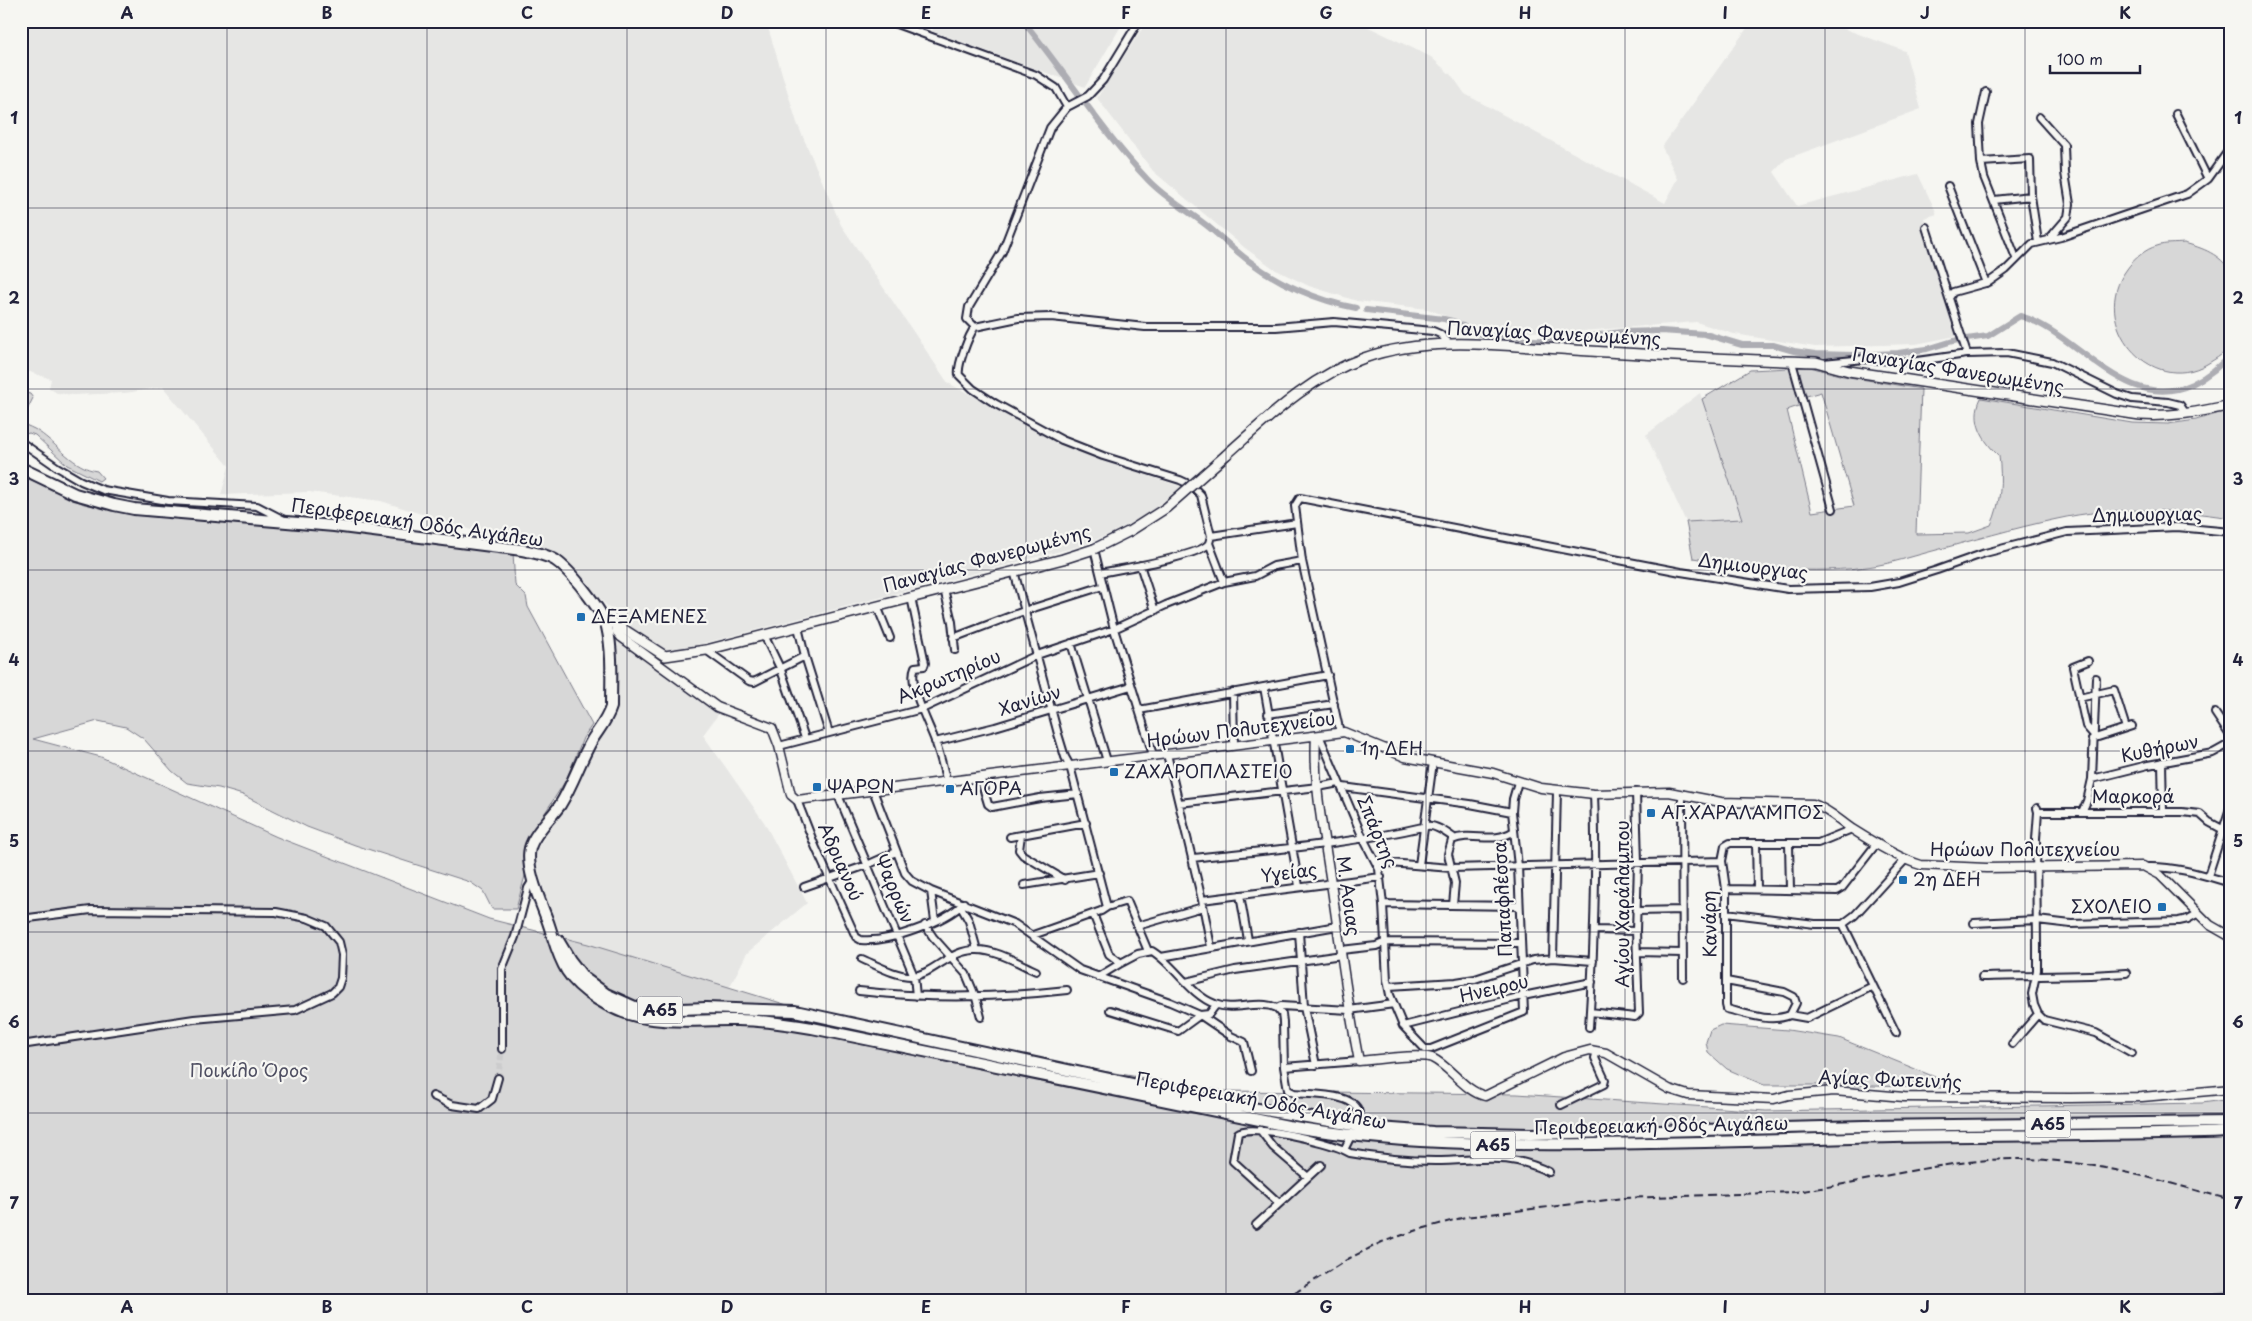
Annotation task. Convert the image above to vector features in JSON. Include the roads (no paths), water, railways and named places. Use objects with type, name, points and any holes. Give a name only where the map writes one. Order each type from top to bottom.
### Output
[{"type":"highway","name":"Περιφερειακή Οδός Αιγάλεω","points":[[21,468],[75,494],[114,505],[158,511],[392,533],[541,554],[557,562],[570,574],[606,624],[609,636],[611,708],[608,717],[592,741],[573,784],[550,820],[534,840],[529,859],[556,950],[575,982],[608,1006],[642,1019],[666,1022],[739,1020],[828,1030],[1182,1105],[1365,1138],[1432,1143],[1530,1145],[2231,1132]]},
{"type":"highway","name":"Περιφερειακή Οδός Αιγάλεω","points":[[550,927],[570,960],[584,978],[606,994],[635,1007],[656,1010],[724,1008],[795,1012],[1211,1101],[1366,1127],[1433,1132],[1530,1134],[1864,1126],[2231,1122]]},
{"type":"main road","name":"Παναγίας Φανερωμένης","points":[[600,614],[665,656],[706,650],[1014,572],[1094,549],[1130,532],[1166,508],[1281,406],[1303,389],[1340,368],[1380,352],[1451,345],[1819,363],[1849,371],[2140,416],[2186,414],[2231,406]]},
{"type":"street","points":[[888,21],[1036,75],[1056,88],[1067,107]]},
{"type":"street","points":[[975,327],[967,319],[969,307],[1002,252],[1050,128],[1067,107],[1088,96],[1103,80],[1139,21]]},
{"type":"street","points":[[1986,92],[1979,124],[1981,162],[1984,177],[2016,258]]},
{"type":"street","points":[[2176,114],[2208,179]]},
{"type":"street","points":[[2040,117],[2064,145],[2066,152],[2065,173],[2070,211],[2049,239]]},
{"type":"street","points":[[1949,298],[1953,292],[1986,283],[2006,270],[2032,244],[2069,234],[2187,194],[2208,179],[2231,147]]},
{"type":"street","points":[[1981,162],[2030,159],[2031,196],[2038,242]]},
{"type":"street","points":[[1948,186],[1986,283]]},
{"type":"street","points":[[1994,200],[2031,196]]},
{"type":"street","points":[[2061,224],[2063,231],[2069,234]]},
{"type":"street","points":[[1926,227],[1967,354]]},
{"type":"street","points":[[1224,582],[1210,539],[1201,494],[1191,485],[1070,443],[996,404],[965,382],[959,375],[959,364],[967,347],[968,336],[975,327],[1018,318],[1051,317],[1144,327],[1276,328],[1334,322],[1433,331],[1440,334],[1451,345]]},
{"type":"street","points":[[1819,363],[1865,359],[1910,362],[1967,354],[2007,353],[2052,362],[2117,394],[2132,399],[2180,405],[2186,414]]},
{"type":"street","points":[[1792,362],[1833,509]]},
{"type":"street","points":[[21,442],[81,482],[102,490],[168,501],[257,506],[288,522]]},
{"type":"street","name":"Δημιουργιας","points":[[1297,523],[1295,503],[1300,498],[1681,572],[1788,589],[1870,587],[1899,582],[1985,553],[2067,532],[2177,527],[2231,532]]},
{"type":"street","points":[[1100,573],[1203,550],[1210,539],[1297,523],[1302,561],[1340,732]]},
{"type":"street","points":[[1094,549],[1114,629],[1153,756]]},
{"type":"street","name":"Ακρωτηρίου","points":[[779,746],[922,708],[1037,655],[1114,629],[1224,582],[1249,577],[1274,566],[1302,561]]},
{"type":"street","points":[[1140,565],[1154,611]]},
{"type":"street","points":[[1014,572],[1052,710],[1078,794],[1107,907]]},
{"type":"street","points":[[953,638],[1024,610],[1103,586]]},
{"type":"street","points":[[944,589],[955,650]]},
{"type":"street","points":[[912,597],[925,663],[924,666],[915,667],[913,670],[913,680],[936,742],[947,782]]},
{"type":"street","points":[[877,606],[890,638]]},
{"type":"street","points":[[616,625],[617,632],[621,637],[717,707],[772,728],[779,746],[791,795],[797,800]]},
{"type":"street","points":[[798,626],[805,656],[829,733]]},
{"type":"street","points":[[764,635],[780,670],[805,738]]},
{"type":"street","points":[[1071,643],[1107,761]]},
{"type":"street","points":[[706,650],[749,681],[759,680],[805,656]]},
{"type":"street","points":[[2088,661],[2073,667],[2086,726],[2093,737]]},
{"type":"street","points":[[1139,710],[1328,675]]},
{"type":"street","points":[[2082,812],[2087,801],[2092,779],[2096,678]]},
{"type":"street","name":"Χανίων","points":[[936,742],[995,727],[1132,686]]},
{"type":"street","points":[[1264,687],[1272,741],[1300,886]]},
{"type":"street","points":[[2079,698],[2114,690],[2129,727],[2093,737]]},
{"type":"street","points":[[1233,692],[1234,745]]},
{"type":"street","points":[[1268,714],[1334,704]]},
{"type":"street","points":[[2215,713],[2231,737]]},
{"type":"street","name":"Ηρώων Πολυτεχνείου","points":[[797,800],[1340,732],[1348,733],[1405,757],[1506,776],[1518,782],[1557,791],[1594,794],[1669,792],[1721,802],[1813,804],[1827,810],[1852,829],[1906,859],[1917,864],[1933,867],[2135,865],[2170,867],[2231,883]]},
{"type":"street","name":"Σπάρτης","points":[[1318,735],[1363,838],[1377,862],[1384,904],[1389,986],[1394,1004],[1403,1026],[1422,1047],[1431,1049]]},
{"type":"street","name":"Μ. Ασιας","points":[[1318,735],[1315,760],[1325,843],[1349,1010],[1359,1061]]},
{"type":"street","name":"Κυθήρων","points":[[2092,779],[2162,762],[2213,753],[2231,742]]},
{"type":"street","points":[[1167,754],[1211,947]]},
{"type":"street","points":[[1419,865],[1433,762]]},
{"type":"street","points":[[2162,762],[2163,812]]},
{"type":"street","points":[[980,777],[987,803],[991,807],[1040,798],[1078,794]]},
{"type":"street","name":"Παπαφλέσσα","points":[[1431,1049],[1521,1014],[1525,1009],[1518,906],[1518,866],[1512,812],[1513,799],[1518,782]]},
{"type":"street","points":[[1179,803],[1341,785],[1512,812]]},
{"type":"street","points":[[873,790],[896,852],[909,878],[931,891],[963,905],[1015,924],[1033,935],[1073,967],[1149,994],[1200,1015],[1244,1042],[1251,1070]]},
{"type":"street","points":[[1553,958],[1557,791]]},
{"type":"street","name":"Αγίου Χαράλαμπου","points":[[1590,1012],[1638,1016],[1636,792]]},
{"type":"street","points":[[1589,1027],[1597,864],[1594,794]]},
{"type":"street","points":[[1682,794],[1683,978]]},
{"type":"street","name":"Ψαρρών","points":[[838,795],[914,976],[916,996]]},
{"type":"street","name":"Αδριανού","points":[[797,800],[815,846],[856,937],[867,941],[897,935]]},
{"type":"street","points":[[2208,876],[2231,805]]},
{"type":"street","name":"Μαρκορά","points":[[2036,866],[2037,810],[2200,814],[2209,822],[2222,829]]},
{"type":"street","points":[[1010,837],[1086,823]]},
{"type":"street","points":[[1192,858],[1363,838],[1427,826],[1454,838],[1475,837],[1495,839],[1502,838],[1514,831]]},
{"type":"street","points":[[1377,862],[1451,868],[1722,861],[1725,846],[1730,843],[1818,843],[1852,829]]},
{"type":"street","points":[[1021,835],[1019,850],[1023,855],[1065,880]]},
{"type":"street","points":[[1452,905],[1455,887],[1448,854],[1450,844],[1454,838]]},
{"type":"street","points":[[1756,843],[1758,889]]},
{"type":"street","points":[[1726,889],[1837,891],[1842,888],[1877,843]]},
{"type":"street","points":[[1789,844],[1790,890]]},
{"type":"street","points":[[804,887],[867,865],[896,852]]},
{"type":"street","points":[[1726,913],[1801,923],[1843,924],[1855,915],[1906,859]]},
{"type":"street","name":"Κανάρη","points":[[1722,861],[1726,889],[1727,1009],[1770,1020],[1790,1016]]},
{"type":"street","points":[[2036,866],[2037,920],[2035,974],[2032,994],[2038,1014],[2044,1020],[2053,1023],[2096,1033],[2132,1053]]},
{"type":"street","points":[[2147,867],[2170,885],[2210,925],[2231,937]]},
{"type":"street","points":[[1024,885],[1065,880],[1099,873]]},
{"type":"street","name":"Υγείας","points":[[1137,926],[1202,904],[1240,895],[1381,877]]},
{"type":"street","points":[[502,1049],[502,970],[516,932],[528,888],[534,880]]},
{"type":"street","points":[[931,891],[935,921]]},
{"type":"street","points":[[1240,895],[1248,940]]},
{"type":"street","points":[[1033,935],[1128,901],[1148,951]]},
{"type":"street","points":[[1384,904],[1518,906]]},
{"type":"street","points":[[897,935],[935,921],[963,905]]},
{"type":"street","points":[[963,905],[977,950]]},
{"type":"street","points":[[21,919],[91,910],[276,912],[307,918],[326,926],[339,942],[342,955],[341,978],[338,987],[332,993],[304,1007],[279,1012],[194,1019],[21,1045]]},
{"type":"street","points":[[1638,911],[1682,910]]},
{"type":"street","points":[[1093,914],[1109,954],[1121,963]]},
{"type":"street","points":[[1974,922],[2037,920],[2070,924],[2179,921],[2188,920],[2197,914]]},
{"type":"street","points":[[1843,924],[1896,1033]]},
{"type":"street","points":[[925,925],[966,974],[976,998],[981,1017]]},
{"type":"street","points":[[1161,958],[1248,940],[1337,926]]},
{"type":"street","points":[[1595,930],[1636,931]]},
{"type":"street","points":[[1300,932],[1300,962],[1304,1007],[1316,1065]]},
{"type":"street","points":[[1186,982],[1235,970],[1300,962],[1376,946],[1386,942],[1520,943]]},
{"type":"street","points":[[862,959],[900,974],[914,976],[950,957],[963,952],[977,950],[1000,955],[1036,971]]},
{"type":"street","points":[[1098,977],[1121,963],[1152,951],[1203,997],[1216,1005],[1264,1004],[1277,1008],[1282,1014],[1284,1067],[1287,1085],[1291,1092],[1347,1099],[1358,1109],[1359,1117]]},
{"type":"street","points":[[1637,952],[1682,953]]},
{"type":"street","points":[[1389,986],[1456,982],[1521,963],[1553,958],[1593,961]]},
{"type":"street","points":[[1982,977],[2035,974],[2085,976],[2126,973]]},
{"type":"street","points":[[1726,981],[1784,992],[1794,997],[1796,1003],[1790,1016],[1807,1018],[1873,986]]},
{"type":"street","name":"Ηνειρου","points":[[1403,1026],[1523,996],[1592,982]]},
{"type":"street","points":[[859,991],[916,996],[976,998],[1067,990]]},
{"type":"street","points":[[1277,1008],[1281,1006],[1349,1010],[1394,1004]]},
{"type":"street","points":[[1110,1010],[1174,1031],[1182,1030],[1200,1015],[1209,1014],[1216,1005]]},
{"type":"street","points":[[2012,1044],[2038,1014]]},
{"type":"street","name":"Αγίας Φωτεινής","points":[[1284,1067],[1428,1057],[1439,1063],[1475,1092],[1485,1096],[1564,1057],[1584,1050],[1597,1051],[1617,1059],[1678,1093],[1698,1096],[1774,1099],[1810,1092],[1834,1091],[1904,1098],[2070,1098],[2142,1097],[2231,1089]]},
{"type":"street","points":[[1560,1105],[1605,1083],[1595,1058],[1597,1051]]},
{"type":"street","points":[[433,1096],[452,1105],[479,1109],[492,1098],[498,1078]]},
{"type":"street","points":[[1279,1203],[1233,1162],[1238,1133],[1246,1129],[1260,1130],[1331,1143],[1357,1154],[1435,1161],[1511,1158],[1529,1163],[1549,1172]]},
{"type":"street","points":[[1260,1130],[1272,1147],[1308,1177]]},
{"type":"street","points":[[1344,1150],[1349,1140]]},
{"type":"street","points":[[1256,1225],[1321,1165]]},
{"type":"street","points":[[2222,1300],[2231,1298]]},
{"type":"waterway","points":[[1023,21],[1115,142],[1155,187],[1249,261],[1273,277],[1314,296],[1356,308]]},
{"type":"waterway","points":[[1366,310],[1444,319],[1456,322],[1474,332],[1487,336],[1515,339],[1555,341],[1621,332],[1661,331],[1705,334],[1742,345],[1773,345],[1815,354],[1853,355],[1898,353],[1927,349],[1953,341],[1988,336],[2020,316],[2041,324],[2123,380],[2145,389],[2168,391],[2192,384],[2208,375],[2231,353]]},
{"type":"tunnel","points":[[498,1078],[502,1049]]},
{"type":"railway","points":[[1284,1300],[1348,1259],[1382,1242],[1421,1229],[1465,1217],[1624,1198],[1795,1192],[1937,1166],[1966,1162],[2023,1159],[2050,1160],[2103,1167],[2231,1200]]},
{"type":"place","name":"ΔΕΞΑΜΕΝΕΣ","points":[[581,617]]},
{"type":"place","name":"1η ΔΕΗ","points":[[1350,749]]},
{"type":"place","name":"ΖΑΧΑΡΟΠΛΑΣΤΕΙΟ","points":[[1114,772]]},
{"type":"place","name":"ΨΑΡΩΝ","points":[[817,787]]},
{"type":"place","name":"ΑΓΟΡΑ","points":[[950,789]]},
{"type":"place","name":"ΑΓ.ΧΑΡΑΛΑΜΠΟΣ","points":[[1651,813]]},
{"type":"place","name":"2η ΔΕΗ","points":[[1903,880]]},
{"type":"place","name":"ΣΧΟΛΕΙΟ","points":[[2162,907]]},
{"type":"park label","name":"Ποικίλο Όρος","points":[[249,1071]]}]
